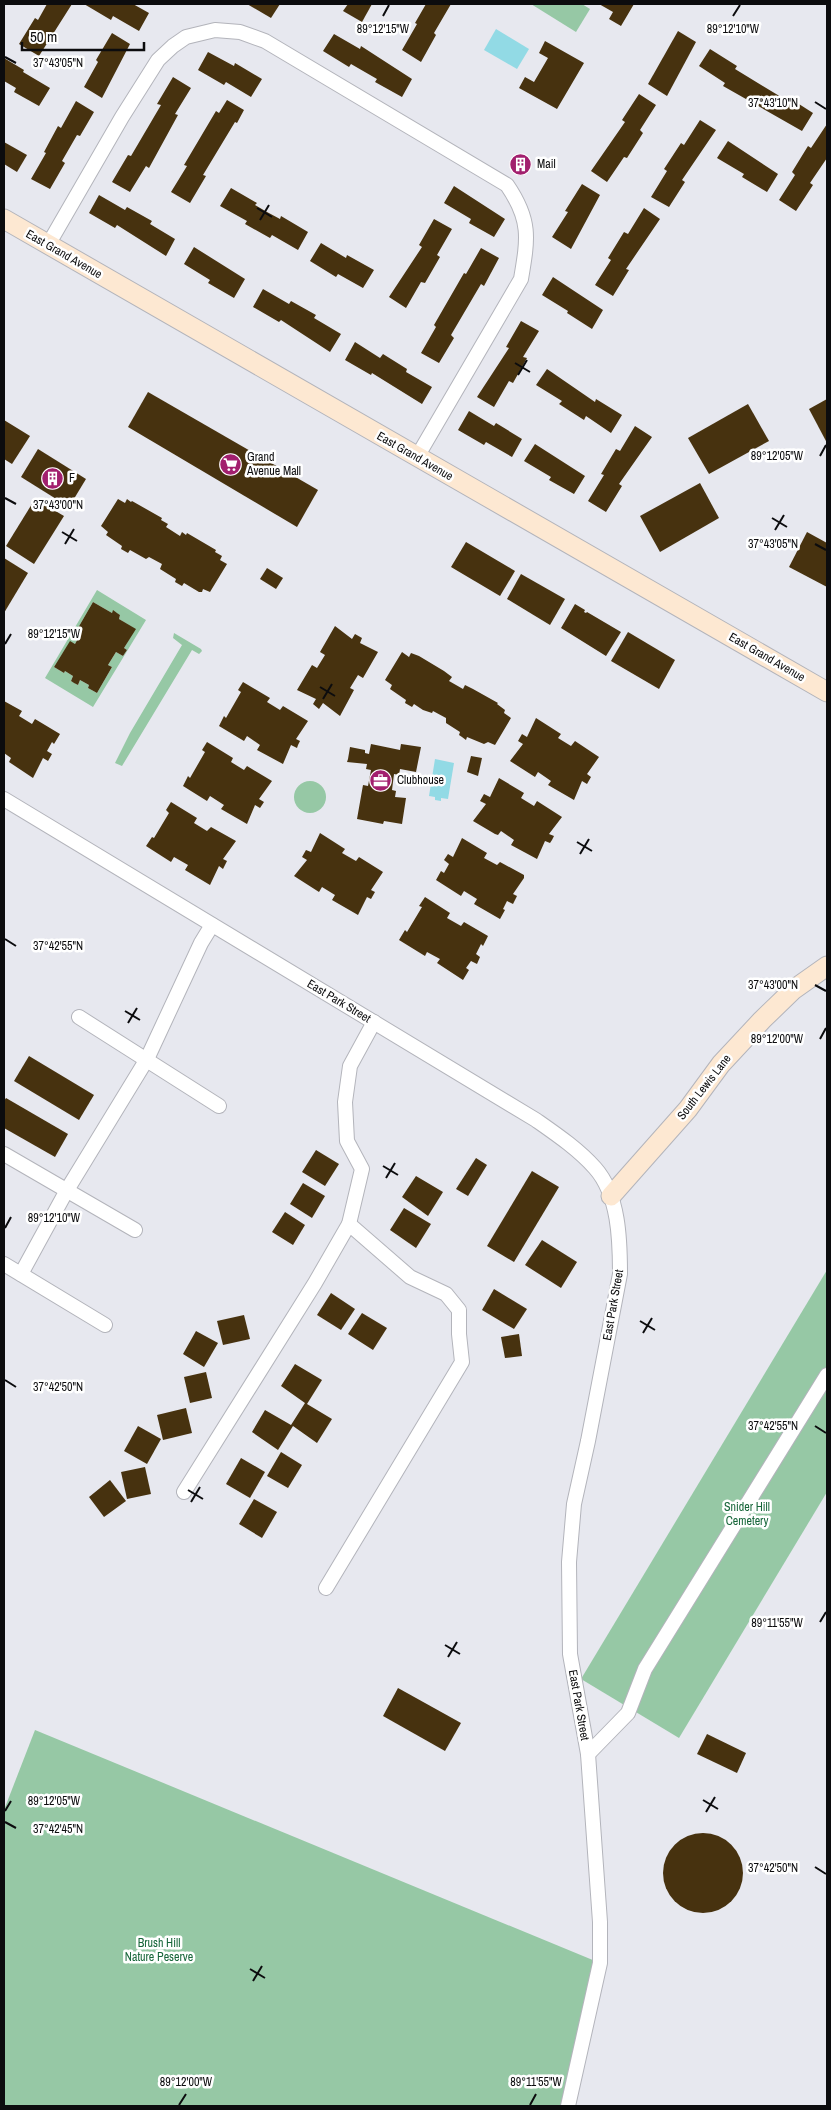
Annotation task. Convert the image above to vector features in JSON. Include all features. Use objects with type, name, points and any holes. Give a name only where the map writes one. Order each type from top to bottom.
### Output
[{"type":"street","points":[[48,245],[122,117],[158,60],[168,50],[186,37],[215,30],[240,32],[265,41],[507,185],[518,201],[526,226],[526,249],[521,279],[417,457]]},
{"type":"street","name":"East Grand Avenue","points":[[4,219],[827,692]]},
{"type":"street","name":"East Park Street","points":[[4,799],[536,1120],[568,1143],[596,1169],[611,1196],[617,1220],[620,1274],[574,1504],[569,1562],[570,1654],[588,1754],[600,1922],[600,1963],[568,2106]]},
{"type":"street","points":[[21,1274],[67,1190],[147,1059],[201,943],[212,925]]},
{"type":"street","name":"South Lewis Lane","points":[[611,1196],[688,1109],[721,1064],[762,1020],[793,990],[827,966]]},
{"type":"street","points":[[79,1017],[218,1106]]},
{"type":"street","points":[[184,1492],[315,1283],[349,1224],[362,1168],[347,1141],[346,1102],[350,1066],[374,1022]]},
{"type":"street","points":[[4,1154],[135,1230]]},
{"type":"street","points":[[326,1588],[462,1362],[459,1310],[446,1294],[410,1277],[349,1224]]},
{"type":"street","points":[[4,1264],[105,1325]]},
{"type":"street","points":[[588,1754],[628,1713],[645,1669],[827,1375]]},
{"type":"green space","points":[[531,4],[582,4],[590,9],[576,32]]},
{"type":"green space","points":[[97,590],[146,620],[93,707],[45,678]],"holes":[[[93,602],[112,613],[113,611],[120,615],[119,619],[135,629],[124,648],[127,650],[123,656],[116,652],[108,665],[112,667],[97,693],[80,680],[78,685],[71,681],[73,676],[54,667],[70,642],[75,644],[82,631],[78,628]]]},
{"type":"green space","points":[[174,633],[202,651],[199,654],[192,650],[122,766],[115,763],[130,733],[182,645],[173,638]]},
{"type":"green space","points":[[310,781],[321,786],[326,797],[321,808],[310,813],[299,808],[294,797],[299,786]]},
{"type":"green space","name":"Snider Hill Cemetery","points":[[827,1270],[827,1492],[679,1738],[581,1679]]},
{"type":"green space","name":"Brush Hill Nature Peserve","points":[[35,1730],[600,1963],[568,2106],[4,2106],[4,1810]]},
{"type":"water","points":[[496,29],[529,49],[517,69],[484,50]]},
{"type":"water","points":[[435,759],[454,763],[448,799],[441,798],[441,801],[429,796]]},
{"type":"building","points":[[47,4],[72,4],[39,56],[19,44],[35,18],[38,20]]},
{"type":"building","points":[[84,4],[133,4],[149,13],[139,31],[113,16],[111,20]]},
{"type":"building","points":[[247,4],[280,4],[271,18]]},
{"type":"building","points":[[348,4],[372,4],[362,22],[343,11]]},
{"type":"building","points":[[426,4],[451,4],[434,33],[436,35],[421,62],[402,50]]},
{"type":"building","points":[[599,4],[634,4],[621,26],[609,19],[613,12]]},
{"type":"building","points":[[678,31],[696,42],[667,96],[648,84]]},
{"type":"building","points":[[112,33],[130,44],[102,98],[84,87],[98,62],[96,60]]},
{"type":"building","points":[[334,34],[360,49],[361,46],[412,79],[402,97],[375,82],[377,79],[351,64],[349,67],[323,51]]},
{"type":"building","points":[[545,41],[584,63],[557,109],[519,88],[525,77],[534,82],[548,58],[539,53]]},
{"type":"building","points":[[710,49],[737,66],[735,69],[786,100],[788,97],[813,113],[802,131],[723,86],[725,83],[699,66]]},
{"type":"building","points":[[208,52],[234,66],[235,63],[262,79],[251,97],[226,82],[224,85],[198,70]]},
{"type":"building","points":[[4,58],[50,88],[39,106],[14,92],[16,88],[4,81]]},
{"type":"building","points":[[173,77],[191,88],[175,114],[178,115],[149,168],[146,166],[130,192],[112,182],[128,155],[131,156],[161,105],[157,104]]},
{"type":"building","points":[[639,94],[656,105],[640,130],[643,133],[627,158],[624,157],[607,182],[591,171],[625,122],[622,120]]},
{"type":"building","points":[[227,100],[244,110],[203,175],[206,176],[190,203],[171,192],[187,166],[184,165],[216,111],[219,113]]},
{"type":"building","points":[[76,101],[94,112],[80,136],[77,135],[62,161],[65,163],[50,189],[31,179],[46,153],[44,152],[58,126],[61,128]]},
{"type":"building","points":[[700,120],[716,130],[682,180],[685,182],[669,207],[651,197],[667,171],[664,169],[681,143],[684,145]]},
{"type":"building","points":[[827,124],[827,158],[810,183],[813,185],[796,211],[779,200],[795,175],[792,172],[808,146],[811,148]]},
{"type":"building","points":[[728,141],[778,174],[767,192],[742,177],[744,174],[717,158]]},
{"type":"building","points":[[4,142],[27,155],[17,172],[4,164]]},
{"type":"building","name":"Mail","points":[[519,156],[529,161],[523,172],[513,166]]},
{"type":"building","points":[[582,184],[600,195],[571,249],[552,237],[568,212],[565,211]]},
{"type":"building","points":[[454,186],[505,219],[494,237],[469,223],[471,219],[444,203]]},
{"type":"building","points":[[231,188],[257,203],[255,205],[267,212],[280,219],[281,216],[308,232],[298,250],[272,235],[270,238],[245,224],[247,221],[220,206]]},
{"type":"building","points":[[99,195],[125,210],[127,207],[152,221],[150,224],[175,239],[166,256],[117,225],[115,228],[89,213]]},
{"type":"building","points":[[644,208],[660,219],[626,269],[629,270],[613,296],[595,285],[611,260],[608,258],[624,232],[628,234]]},
{"type":"building","points":[[434,219],[452,229],[437,255],[440,257],[425,283],[421,282],[406,308],[389,297],[422,247],[419,245]]},
{"type":"building","points":[[321,243],[346,258],[347,255],[374,270],[363,288],[338,274],[336,277],[310,261]]},
{"type":"building","points":[[194,247],[245,279],[234,298],[208,283],[210,280],[184,264]]},
{"type":"building","points":[[481,248],[499,258],[484,286],[481,284],[451,335],[454,338],[439,363],[421,353],[436,327],[434,325]]},
{"type":"building","points":[[553,277],[603,310],[592,329],[542,295]]},
{"type":"building","points":[[263,289],[289,304],[291,301],[316,315],[314,318],[341,334],[330,352],[281,320],[279,322],[253,307]]},
{"type":"building","points":[[521,321],[539,331],[523,357],[527,358],[513,383],[509,381],[494,407],[477,397],[509,348],[506,347]]},
{"type":"building","points":[[355,342],[380,358],[383,354],[407,369],[406,372],[432,387],[422,404],[372,373],[371,375],[345,360]]},
{"type":"building","points":[[547,369],[595,402],[596,399],[622,415],[611,433],[586,416],[584,420],[559,404],[562,401],[536,385]]},
{"type":"building","name":"Grand Avenue Mall","points":[[148,392],[318,490],[297,527],[128,427]]},
{"type":"building","points":[[827,399],[827,443],[809,409]]},
{"type":"building","points":[[748,404],[769,441],[709,474],[688,438]]},
{"type":"building","points":[[469,411],[494,426],[496,423],[522,439],[512,457],[486,442],[484,445],[458,430]]},
{"type":"building","points":[[4,420],[30,436],[12,464],[4,459]]},
{"type":"building","points":[[635,426],[652,437],[619,484],[622,486],[606,512],[588,501],[604,475],[601,474],[616,449],[620,451]]},
{"type":"building","points":[[535,444],[585,476],[574,494],[549,480],[551,477],[524,461]]},
{"type":"building","name":"F","points":[[38,449],[86,479],[69,507],[21,477]]},
{"type":"building","points":[[700,483],[719,518],[660,552],[640,516]]},
{"type":"building","points":[[35,499],[64,516],[34,564],[6,546]]},
{"type":"building","points":[[118,499],[125,503],[127,499],[132,501],[162,518],[161,520],[168,524],[166,527],[180,536],[182,532],[186,535],[187,533],[216,550],[215,552],[222,556],[220,560],[227,564],[210,592],[203,589],[202,592],[199,592],[184,583],[182,586],[175,582],[176,579],[160,569],[162,564],[149,557],[146,559],[130,550],[128,553],[121,549],[122,546],[106,535],[108,532],[101,526]]},
{"type":"building","points":[[807,532],[827,543],[827,587],[789,567]]},
{"type":"building","points":[[466,542],[515,571],[500,596],[451,567]]},
{"type":"building","points":[[4,558],[28,573],[4,613]]},
{"type":"building","points":[[267,568],[283,578],[276,589],[260,579]]},
{"type":"building","points":[[521,574],[565,599],[550,625],[507,599]]},
{"type":"building","points":[[93,602],[112,613],[113,610],[120,615],[119,619],[136,629],[124,648],[127,650],[123,656],[116,652],[108,665],[112,667],[97,693],[80,680],[78,685],[74,683],[71,681],[73,676],[54,667],[70,641],[75,644],[82,631],[78,628]]},
{"type":"building","points":[[575,604],[585,610],[584,612],[621,632],[606,656],[561,628]]},
{"type":"building","points":[[335,626],[352,639],[355,634],[362,638],[360,643],[378,652],[363,678],[358,675],[350,688],[354,690],[340,716],[323,703],[319,709],[313,704],[316,699],[297,690],[312,665],[317,668],[325,655],[320,652]]},
{"type":"building","points":[[628,632],[675,660],[659,689],[611,661]]},
{"type":"building","points":[[402,652],[409,657],[411,653],[419,656],[452,677],[449,681],[463,689],[465,685],[473,689],[498,703],[505,710],[504,713],[511,718],[495,745],[488,742],[484,744],[467,737],[466,740],[459,735],[460,732],[446,723],[446,718],[433,711],[432,713],[423,710],[414,704],[412,707],[405,703],[406,700],[390,689],[392,685],[385,680]]},
{"type":"building","points":[[243,682],[270,698],[267,702],[280,710],[283,706],[308,721],[296,739],[300,741],[297,748],[291,745],[283,764],[257,750],[260,745],[247,736],[244,741],[219,726],[224,716],[226,718],[241,692],[238,690]]},
{"type":"building","points":[[4,701],[22,711],[19,716],[32,724],[35,719],[60,734],[47,751],[52,754],[48,761],[43,758],[33,778],[9,762],[11,758],[4,753]]},
{"type":"building","points":[[536,718],[561,734],[558,738],[571,746],[575,741],[599,757],[587,774],[591,777],[587,784],[582,781],[574,800],[548,785],[551,781],[538,772],[535,777],[510,761],[523,744],[518,741],[522,734],[527,737]]},
{"type":"building","points":[[207,742],[233,758],[231,762],[244,770],[247,766],[272,781],[259,799],[264,802],[260,808],[255,805],[247,824],[221,809],[224,805],[210,796],[207,801],[183,786],[188,776],[190,778],[205,752],[202,750]]},
{"type":"building","name":"Clubhouse","points":[[371,744],[400,750],[401,744],[421,747],[416,772],[400,769],[399,775],[394,774],[392,790],[396,791],[395,797],[406,798],[402,824],[384,821],[383,824],[357,819],[363,785],[368,786],[371,770],[366,769],[367,764],[347,762],[350,747],[365,750],[365,753],[369,754]]},
{"type":"building","points":[[471,756],[482,758],[478,776],[467,772]]},
{"type":"building","points":[[499,778],[524,793],[521,798],[534,806],[537,801],[562,817],[549,834],[554,836],[552,840],[550,843],[545,841],[537,859],[511,845],[514,840],[501,831],[498,835],[495,834],[473,821],[486,804],[480,801],[484,794],[490,797]]},
{"type":"building","points":[[171,802],[197,818],[194,823],[207,831],[211,827],[236,841],[223,859],[227,861],[223,869],[219,866],[210,885],[185,870],[188,865],[174,857],[171,862],[146,846],[152,837],[154,838],[169,813],[166,810]]},
{"type":"building","points":[[320,833],[345,849],[342,853],[356,861],[359,857],[383,872],[371,890],[375,892],[371,899],[367,897],[358,915],[332,900],[335,895],[322,887],[319,892],[294,876],[307,860],[302,857],[306,850],[311,852]]},
{"type":"building","points":[[462,838],[487,853],[484,858],[497,865],[500,862],[524,875],[524,878],[513,894],[517,896],[513,904],[507,901],[500,919],[474,904],[477,899],[464,891],[461,896],[436,880],[441,871],[444,873],[449,864],[444,860],[448,854],[453,857]]},
{"type":"building","points":[[425,897],[450,913],[447,918],[461,926],[464,922],[488,936],[476,954],[480,957],[477,964],[471,961],[466,968],[469,970],[463,980],[437,963],[440,959],[427,952],[425,956],[399,940],[405,930],[407,932],[422,907],[419,906]]},
{"type":"building","points":[[29,1056],[94,1095],[79,1120],[14,1081]]},
{"type":"building","points":[[6,1098],[68,1134],[55,1157],[4,1128],[4,1101]]},
{"type":"building","points":[[316,1150],[339,1164],[325,1186],[302,1172]]},
{"type":"building","points":[[476,1158],[487,1165],[468,1196],[456,1189]]},
{"type":"building","points":[[532,1171],[559,1187],[514,1262],[487,1246]]},
{"type":"building","points":[[416,1176],[443,1192],[428,1216],[402,1197]]},
{"type":"building","points":[[303,1183],[325,1196],[312,1218],[290,1204]]},
{"type":"building","points":[[404,1208],[431,1224],[416,1248],[390,1230]]},
{"type":"building","points":[[285,1212],[305,1225],[293,1245],[272,1232]]},
{"type":"building","points":[[542,1240],[577,1262],[561,1288],[525,1265]]},
{"type":"building","points":[[494,1289],[527,1309],[514,1329],[482,1310]]},
{"type":"building","points":[[331,1293],[355,1309],[341,1330],[317,1315]]},
{"type":"building","points":[[362,1313],[387,1328],[373,1350],[348,1334]]},
{"type":"building","points":[[244,1315],[250,1339],[223,1345],[217,1321]]},
{"type":"building","points":[[196,1331],[218,1343],[204,1367],[183,1354]]},
{"type":"building","points":[[519,1334],[522,1356],[505,1358],[501,1337]]},
{"type":"building","points":[[295,1364],[322,1380],[307,1404],[332,1419],[317,1443],[293,1426],[278,1450],[252,1432],[265,1410],[291,1425],[305,1403],[281,1386]]},
{"type":"building","points":[[206,1372],[212,1398],[190,1403],[184,1377]]},
{"type":"building","points":[[186,1408],[192,1433],[163,1440],[157,1415]]},
{"type":"building","points":[[138,1426],[161,1439],[147,1464],[124,1451]]},
{"type":"building","points":[[281,1452],[302,1465],[288,1488],[267,1476]]},
{"type":"building","points":[[241,1458],[265,1472],[250,1498],[226,1484]]},
{"type":"building","points":[[145,1467],[151,1494],[127,1499],[121,1472]]},
{"type":"building","points":[[110,1480],[126,1501],[104,1517],[89,1497]]},
{"type":"building","points":[[254,1499],[277,1512],[262,1538],[239,1524]]},
{"type":"building","points":[[398,1688],[461,1723],[445,1751],[383,1716]]},
{"type":"building","points":[[707,1734],[746,1753],[737,1773],[697,1754]]},
{"type":"building","points":[[695,1833],[711,1833],[725,1840],[736,1851],[743,1865],[743,1881],[740,1888],[725,1906],[711,1913],[695,1913],[681,1906],[670,1895],[663,1881],[663,1865],[670,1851],[681,1840]]},
{"type":"place","name":"Mail","points":[[521,164]]},
{"type":"place","name":"Grand Avenue Mall","points":[[231,464]]},
{"type":"place","name":"F","points":[[53,478]]},
{"type":"place","name":"Clubhouse","points":[[381,780]]}]
